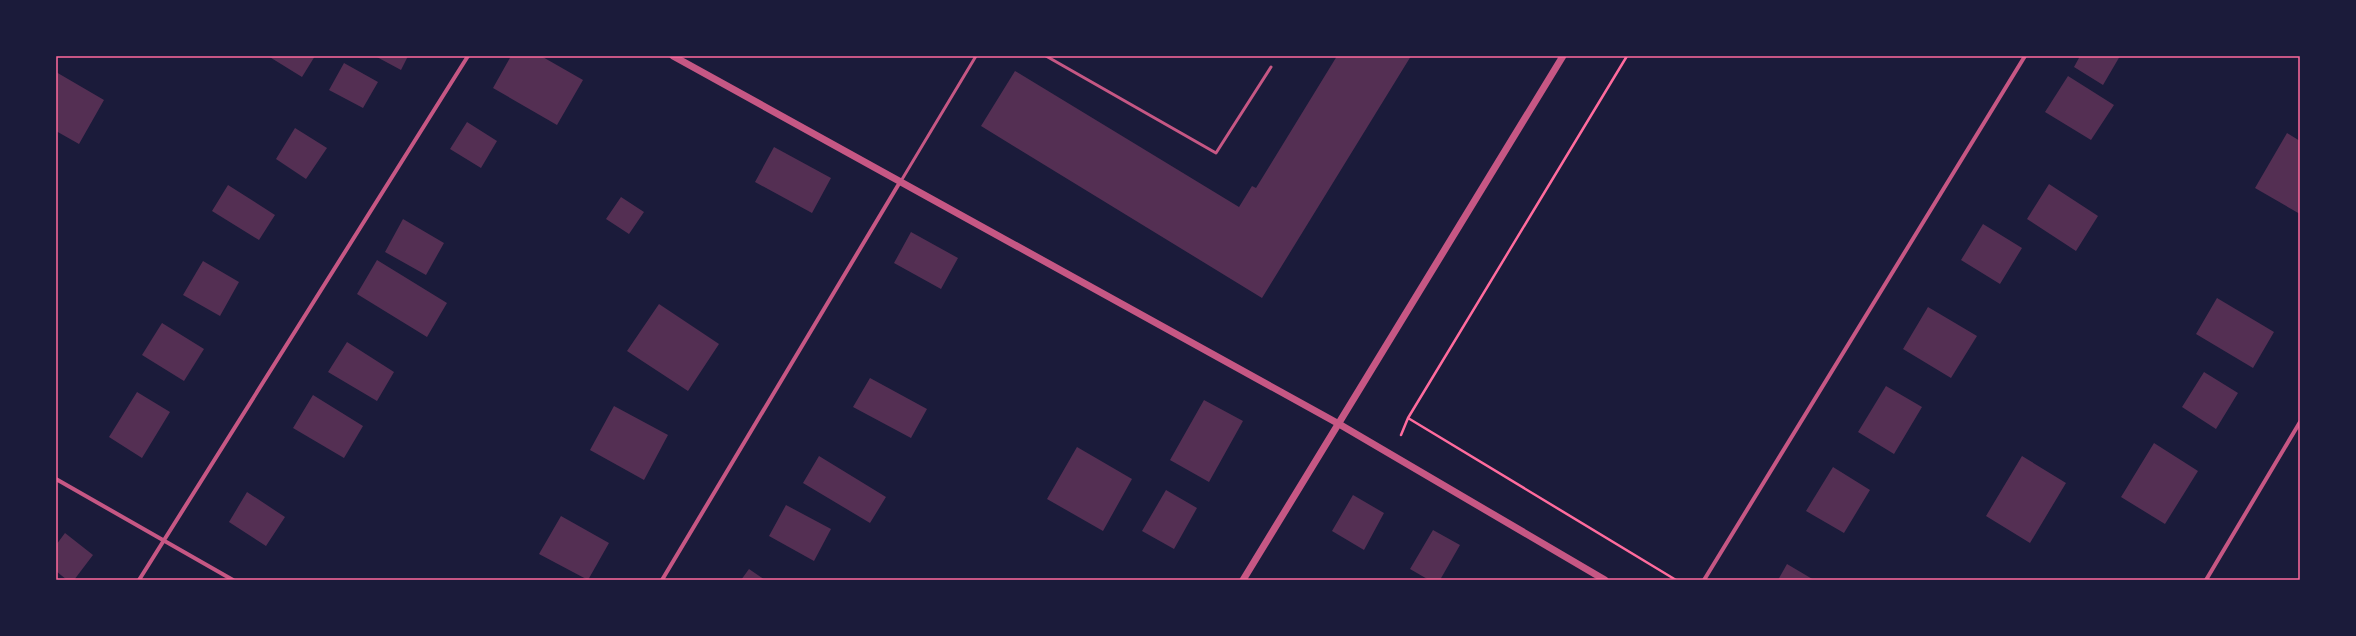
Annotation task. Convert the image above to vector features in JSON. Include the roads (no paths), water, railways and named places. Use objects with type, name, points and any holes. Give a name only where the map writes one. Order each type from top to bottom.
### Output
[{"type":"street","points":[[139,580],[468,56]]},
{"type":"street","points":[[673,56],[1339,424],[1605,580]]},
{"type":"street","points":[[1243,580],[1563,56]]},
{"type":"street","points":[[1704,580],[2025,56]]},
{"type":"street","points":[[662,580],[900,182]]},
{"type":"street","points":[[2206,580],[2300,422]]},
{"type":"street","points":[[56,479],[164,539],[233,580]]},
{"type":"lane","points":[[900,182],[976,56]]},
{"type":"lane","points":[[1046,56],[1216,153],[1271,67]]}]
